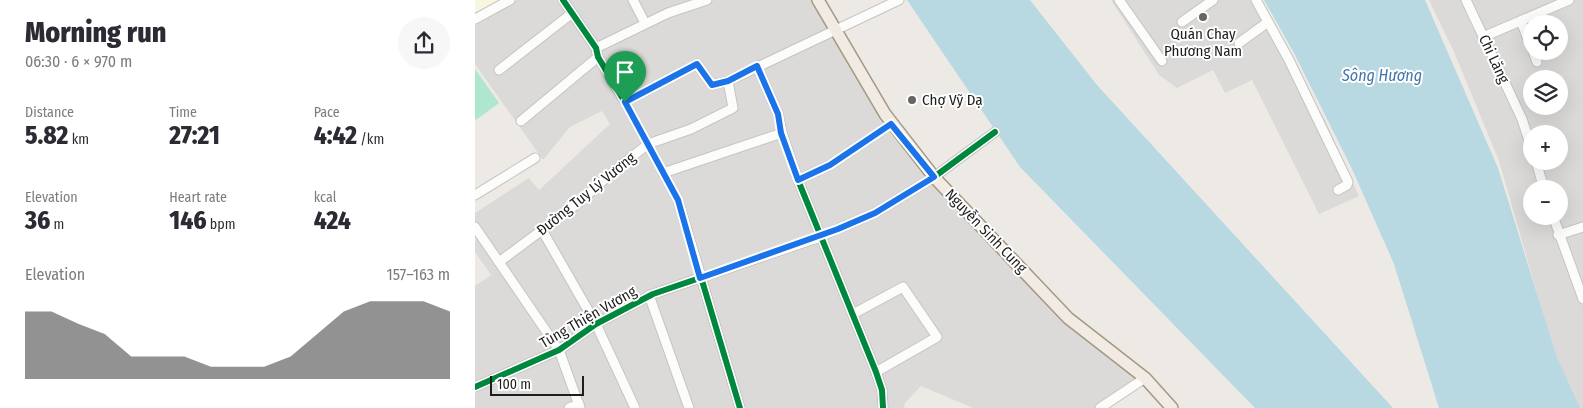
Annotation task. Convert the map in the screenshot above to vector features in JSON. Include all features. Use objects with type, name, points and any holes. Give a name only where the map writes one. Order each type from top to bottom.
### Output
[{"type":"main road","name":"Nguyễn Sinh Cung","points":[[818,0],[891,124],[934,177],[1068,318],[1145,378],[1172,408]]},
{"type":"street","points":[[475,19],[510,0]]},
{"type":"street","points":[[563,0],[597,52],[678,200],[740,408]]},
{"type":"street","points":[[633,0],[645,23]]},
{"type":"street","points":[[521,121],[597,52],[645,23],[707,0]]},
{"type":"street","points":[[1119,0],[1162,61]]},
{"type":"street","points":[[1182,22],[1213,0]]},
{"type":"street","points":[[1256,0],[1269,22],[1348,182],[1347,185],[1338,190]]},
{"type":"street","name":"Chi Lăng","points":[[1466,0],[1524,125]]},
{"type":"street","points":[[1483,37],[1569,0]]},
{"type":"street","points":[[625,102],[697,64],[712,85],[728,81],[897,1]]},
{"type":"street","points":[[499,70],[571,14]]},
{"type":"street","points":[[1521,21],[1523,26]]},
{"type":"street","points":[[1239,43],[1269,22]]},
{"type":"street","points":[[757,66],[778,114],[781,133],[798,180],[876,372],[882,390],[883,408]]},
{"type":"street","name":"Đường Tuy Lý Vương","points":[[499,262],[577,204],[613,171],[648,144],[691,130],[733,108],[728,81]]},
{"type":"street","points":[[798,180],[830,165],[891,124]]},
{"type":"street","name":"Tùng Thiện Vương","points":[[475,387],[559,350],[596,324],[649,295],[822,236],[875,213],[934,177],[995,132]]},
{"type":"street","points":[[663,173],[781,133]]},
{"type":"street","points":[[475,195],[535,158]]},
{"type":"street","points":[[1555,225],[1583,299]]},
{"type":"street","points":[[475,227],[559,350],[580,406],[569,408]]},
{"type":"street","points":[[1558,235],[1583,227]]},
{"type":"street","points":[[543,230],[596,324],[635,408]]},
{"type":"street","points":[[853,314],[903,287],[937,337],[876,372]]},
{"type":"street","points":[[649,295],[689,408]]},
{"type":"street","points":[[1100,408],[1145,378]]},
{"type":"shaded area","points":[[475,0],[500,0],[475,13]]},
{"type":"shaded area","points":[[517,0],[817,0],[871,102],[917,164],[1076,323],[1147,379],[1103,408],[973,408],[921,386],[905,403],[904,408],[475,408],[475,286],[491,275],[475,252],[475,213],[529,178],[539,190],[610,124],[602,111],[570,127],[543,160],[475,64],[475,24]]},
{"type":"shaded area","points":[[1111,0],[1257,0],[1325,120],[1359,196],[1319,214],[1252,80],[1225,93],[1213,70],[1177,88],[1159,75]]},
{"type":"shaded area","points":[[1429,0],[1583,0],[1583,408],[1570,408],[1499,161],[1454,52]]},
{"type":"green space","points":[[475,69],[499,103],[476,120],[475,118]]},
{"type":"water","points":[[907,0],[1030,0],[1097,85],[1393,408],[1255,408],[1020,167]]},
{"type":"water","name":"Sông Hương","points":[[1264,0],[1425,0],[1498,168],[1556,355],[1580,408],[1439,408],[1394,264],[1352,169],[1294,53]]},
{"type":"cycle path","points":[[563,0],[596,48],[598,57],[625,102],[678,200],[740,408]]},
{"type":"cycle path","points":[[757,66],[778,114],[782,133],[798,180],[876,372],[882,390],[883,408]]},
{"type":"cycle path","points":[[475,387],[559,350],[596,324],[653,294],[814,239],[875,213],[934,177],[995,132]]},
{"type":"place","name":"Quán Chay Phương Nam","points":[[1203,17]]},
{"type":"place","name":"Chợ Vỹ Dạ","points":[[912,100]]},
{"type":"route","points":[[697,64],[705,72],[712,85],[728,81],[757,66],[778,114],[781,133],[798,180],[830,165],[891,124],[934,177],[875,213],[838,229],[700,278],[678,200],[625,102],[697,64]]}]
